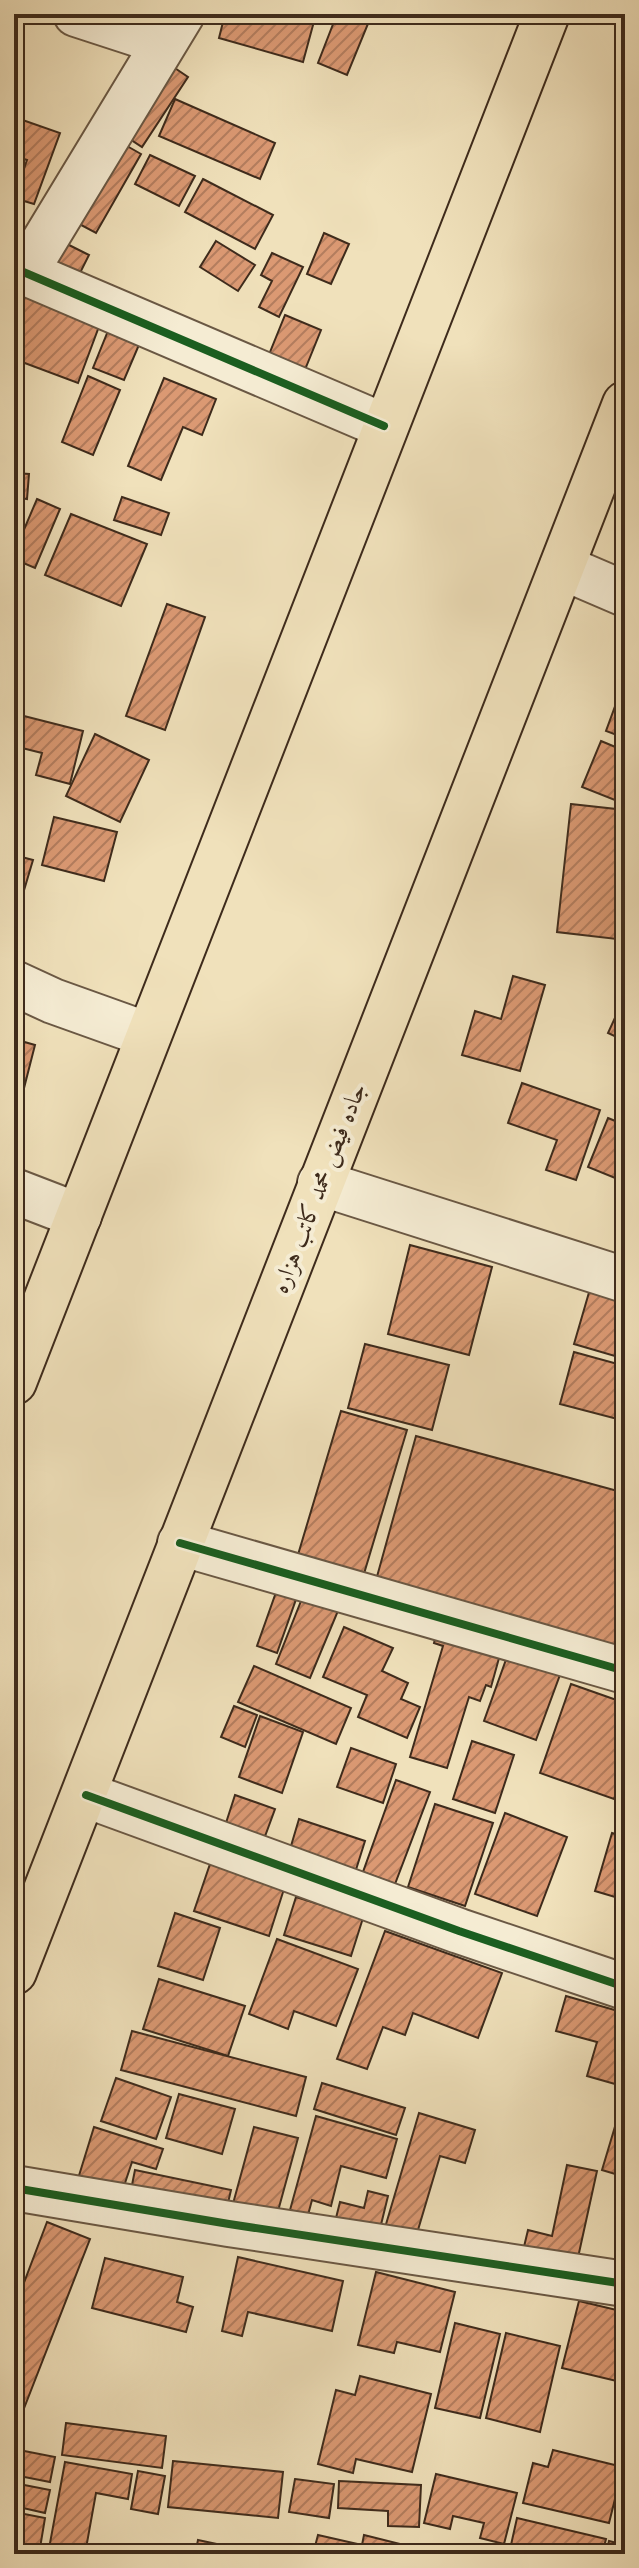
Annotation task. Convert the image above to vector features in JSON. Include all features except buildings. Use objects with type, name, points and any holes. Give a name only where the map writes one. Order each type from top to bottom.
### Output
[{"type":"main road","points":[[14,1382],[547,14]]},
{"type":"main road","name":"جاده فیض محمد کاتب هزاره","points":[[14,1972],[86,1795],[180,1543],[625,404]]},
{"type":"street","points":[[76,14],[172,28],[20,270],[384,426]]},
{"type":"street","points":[[562,567],[625,594]]},
{"type":"street","points":[[14,983],[53,1001],[148,1035]]},
{"type":"street","points":[[320,1183],[625,1280]]},
{"type":"street","points":[[14,1191],[79,1216]]},
{"type":"street","points":[[180,1543],[625,1671]]},
{"type":"street","points":[[86,1795],[459,1931],[625,1987]]},
{"type":"street","points":[[14,2188],[625,2284]]},
{"type":"cycle path","points":[[14,268],[384,426]]},
{"type":"cycle path","points":[[180,1543],[625,1671]]},
{"type":"cycle path","points":[[86,1795],[459,1931],[625,1987]]},
{"type":"cycle path","points":[[14,2188],[625,2284]]}]
